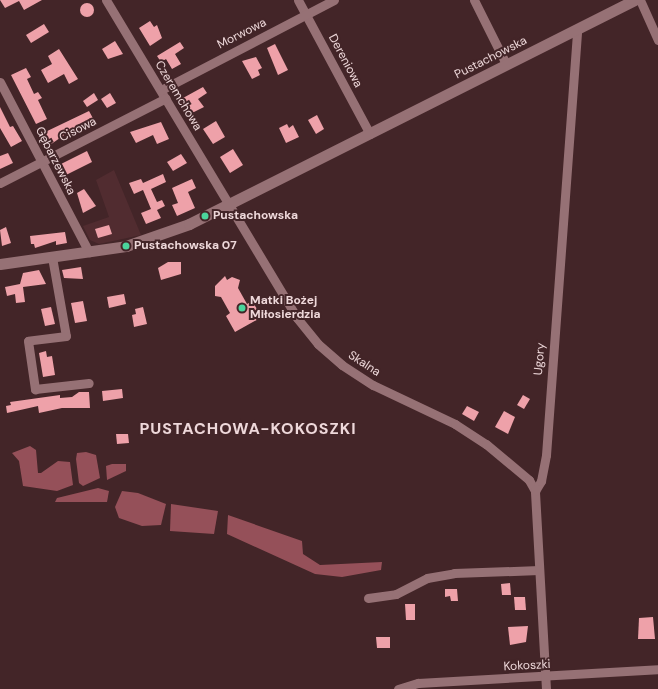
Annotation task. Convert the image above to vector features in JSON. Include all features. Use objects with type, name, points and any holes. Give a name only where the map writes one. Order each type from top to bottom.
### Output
[{"type":"street","name":"Czeremchowa","points":[[106,0],[230,204]]},
{"type":"street","name":"Dereniowa","points":[[298,0],[370,134]]},
{"type":"street","name":"Morwowa","points":[[161,90],[334,0]]},
{"type":"street","points":[[474,0],[506,64]]},
{"type":"street","name":"Pustachowska","points":[[0,264],[89,252],[146,240],[230,204],[634,0]]},
{"type":"street","points":[[640,0],[658,40]]},
{"type":"street","name":"Ugory","points":[[546,689],[535,491],[541,481],[546,456],[577,29]]},
{"type":"street","name":"Gębarzewska","points":[[0,82],[89,252]]},
{"type":"street","name":"Cisowa","points":[[0,183],[166,98]]},
{"type":"street","name":"Skalna","points":[[230,204],[296,318],[318,344],[342,365],[372,385],[455,424],[486,444],[529,480],[535,491]]},
{"type":"street","points":[[52,257],[66,336],[28,341],[35,389],[89,383]]},
{"type":"street","points":[[368,598],[396,594],[427,578],[454,573],[539,570]]},
{"type":"street","name":"Kokoszki","points":[[398,689],[418,683],[546,677],[658,669]]},
{"type":"shaded area","points":[[114,170],[141,235],[99,244],[90,240],[83,226],[109,217],[96,180]]},
{"type":"shaded area","points":[[30,446],[36,450],[38,473],[41,473],[58,461],[70,462],[73,485],[57,491],[23,486],[19,461],[12,453]]},
{"type":"shaded area","points":[[86,452],[96,455],[100,478],[83,486],[79,483],[76,459],[77,453]]},
{"type":"shaded area","points":[[112,464],[126,464],[126,471],[107,480],[106,466]]},
{"type":"shaded area","points":[[98,488],[109,491],[107,502],[55,502],[57,498]]},
{"type":"shaded area","points":[[122,491],[138,493],[166,504],[161,525],[142,526],[119,518],[115,507]]},
{"type":"shaded area","points":[[171,504],[218,511],[214,534],[170,531]]},
{"type":"shaded area","points":[[228,515],[302,541],[303,554],[320,565],[382,562],[381,570],[342,577],[315,574],[227,534]]},
{"type":"building","points":[[0,0],[42,0],[24,10],[19,1],[5,8]]},
{"type":"building","points":[[84,3],[90,3],[94,7],[94,13],[90,17],[84,17],[80,13],[80,7]]},
{"type":"building","points":[[150,21],[154,27],[157,25],[162,38],[150,46],[139,28]]},
{"type":"building","points":[[44,24],[49,32],[31,43],[26,35]]},
{"type":"building","points":[[115,41],[123,54],[108,59],[102,49]]},
{"type":"building","points":[[180,42],[184,48],[175,54],[181,64],[172,69],[166,59],[161,62],[157,56]]},
{"type":"building","points":[[275,44],[288,70],[278,75],[267,48]]},
{"type":"building","points":[[59,49],[78,79],[69,84],[64,74],[48,83],[41,70],[52,64],[48,56]]},
{"type":"building","points":[[256,57],[262,68],[258,70],[260,75],[252,79],[242,61]]},
{"type":"building","points":[[26,68],[31,77],[27,79],[34,94],[38,92],[42,98],[38,100],[47,119],[36,124],[11,75]]},
{"type":"building","points":[[203,87],[207,93],[198,99],[204,107],[192,113],[183,98]]},
{"type":"building","points":[[94,93],[98,100],[87,107],[83,101]]},
{"type":"building","points":[[110,93],[116,103],[107,108],[101,99]]},
{"type":"building","points":[[0,107],[10,127],[13,126],[22,141],[11,147],[0,128]]},
{"type":"building","points":[[89,111],[95,122],[70,131],[47,147],[41,134]]},
{"type":"building","points":[[317,115],[324,129],[316,134],[308,120]]},
{"type":"building","points":[[216,121],[225,137],[213,144],[203,129]]},
{"type":"building","points":[[161,122],[169,139],[157,144],[153,135],[136,143],[130,132]]},
{"type":"building","points":[[287,124],[289,128],[293,125],[299,137],[286,143],[279,128]]},
{"type":"building","points":[[233,149],[243,165],[230,173],[220,157]]},
{"type":"building","points":[[87,151],[92,162],[64,176],[59,165]]},
{"type":"building","points":[[8,153],[13,163],[0,169],[0,156]]},
{"type":"building","points":[[181,154],[187,163],[173,171],[167,162]]},
{"type":"building","points":[[163,174],[166,182],[151,189],[157,202],[162,200],[165,206],[157,210],[161,218],[146,224],[141,213],[151,209],[143,190],[134,194],[129,183],[141,179],[143,183]]},
{"type":"building","points":[[192,179],[196,188],[188,192],[195,208],[177,216],[172,205],[178,203],[172,188]]},
{"type":"building","points":[[84,189],[96,206],[83,213],[77,193]]},
{"type":"building","points":[[109,225],[112,234],[98,238],[95,229]]},
{"type":"building","points":[[6,227],[11,243],[2,246],[0,230]]},
{"type":"building","points":[[65,232],[67,243],[56,245],[56,241],[35,248],[34,244],[31,244],[30,236]]},
{"type":"building","points":[[168,262],[181,262],[181,274],[161,280],[158,268]]},
{"type":"building","points":[[81,267],[83,279],[64,278],[62,270]]},
{"type":"building","points":[[39,270],[46,284],[23,287],[25,302],[16,303],[15,294],[7,296],[5,287],[20,284],[23,273]]},
{"type":"building","name":"Matki Bożej Miłosierdzia","points":[[225,276],[227,280],[232,277],[240,280],[238,288],[247,304],[252,301],[262,317],[235,332],[226,316],[230,313],[221,297],[215,296],[215,286]]},
{"type":"building","points":[[124,294],[126,304],[109,308],[107,297]]},
{"type":"building","points":[[83,301],[87,321],[75,323],[71,303]]},
{"type":"building","points":[[51,307],[55,324],[45,326],[41,309]]},
{"type":"building","points":[[143,307],[147,324],[134,327],[132,315],[136,314],[135,309]]},
{"type":"building","points":[[46,351],[47,357],[52,356],[55,375],[43,377],[39,353]]},
{"type":"building","points":[[122,389],[123,398],[103,401],[102,391]]},
{"type":"building","points":[[79,392],[89,392],[90,408],[62,408],[39,413],[38,406],[7,413],[6,406],[11,405],[10,402],[60,395],[60,398],[72,397]]},
{"type":"building","points":[[523,395],[530,399],[524,409],[517,405]]},
{"type":"building","points":[[467,406],[479,412],[474,421],[462,414]]},
{"type":"building","points":[[504,411],[515,417],[508,434],[495,427]]},
{"type":"building","points":[[116,434],[128,434],[129,443],[117,444]]},
{"type":"building","points":[[510,583],[511,595],[502,595],[501,584]]},
{"type":"building","points":[[445,589],[457,589],[458,601],[451,601],[450,596],[445,597]]},
{"type":"building","points":[[514,597],[525,597],[526,610],[515,610]]},
{"type":"building","points":[[405,604],[415,604],[415,620],[406,620]]},
{"type":"building","points":[[653,617],[655,639],[638,639],[639,618]]},
{"type":"building","points":[[528,626],[526,642],[510,645],[508,627]]},
{"type":"building","points":[[376,637],[390,637],[390,648],[377,648]]},
{"type":"place","name":"Pustachowska","points":[[205,216]]},
{"type":"place","name":"Pustachowska 07","points":[[126,246]]},
{"type":"place","name":"Matki Bożej Miłosierdzia","points":[[242,308]]},
{"type":"district","name":"PUSTACHOWA-KOKOSZKI","points":[[248,429]]}]
